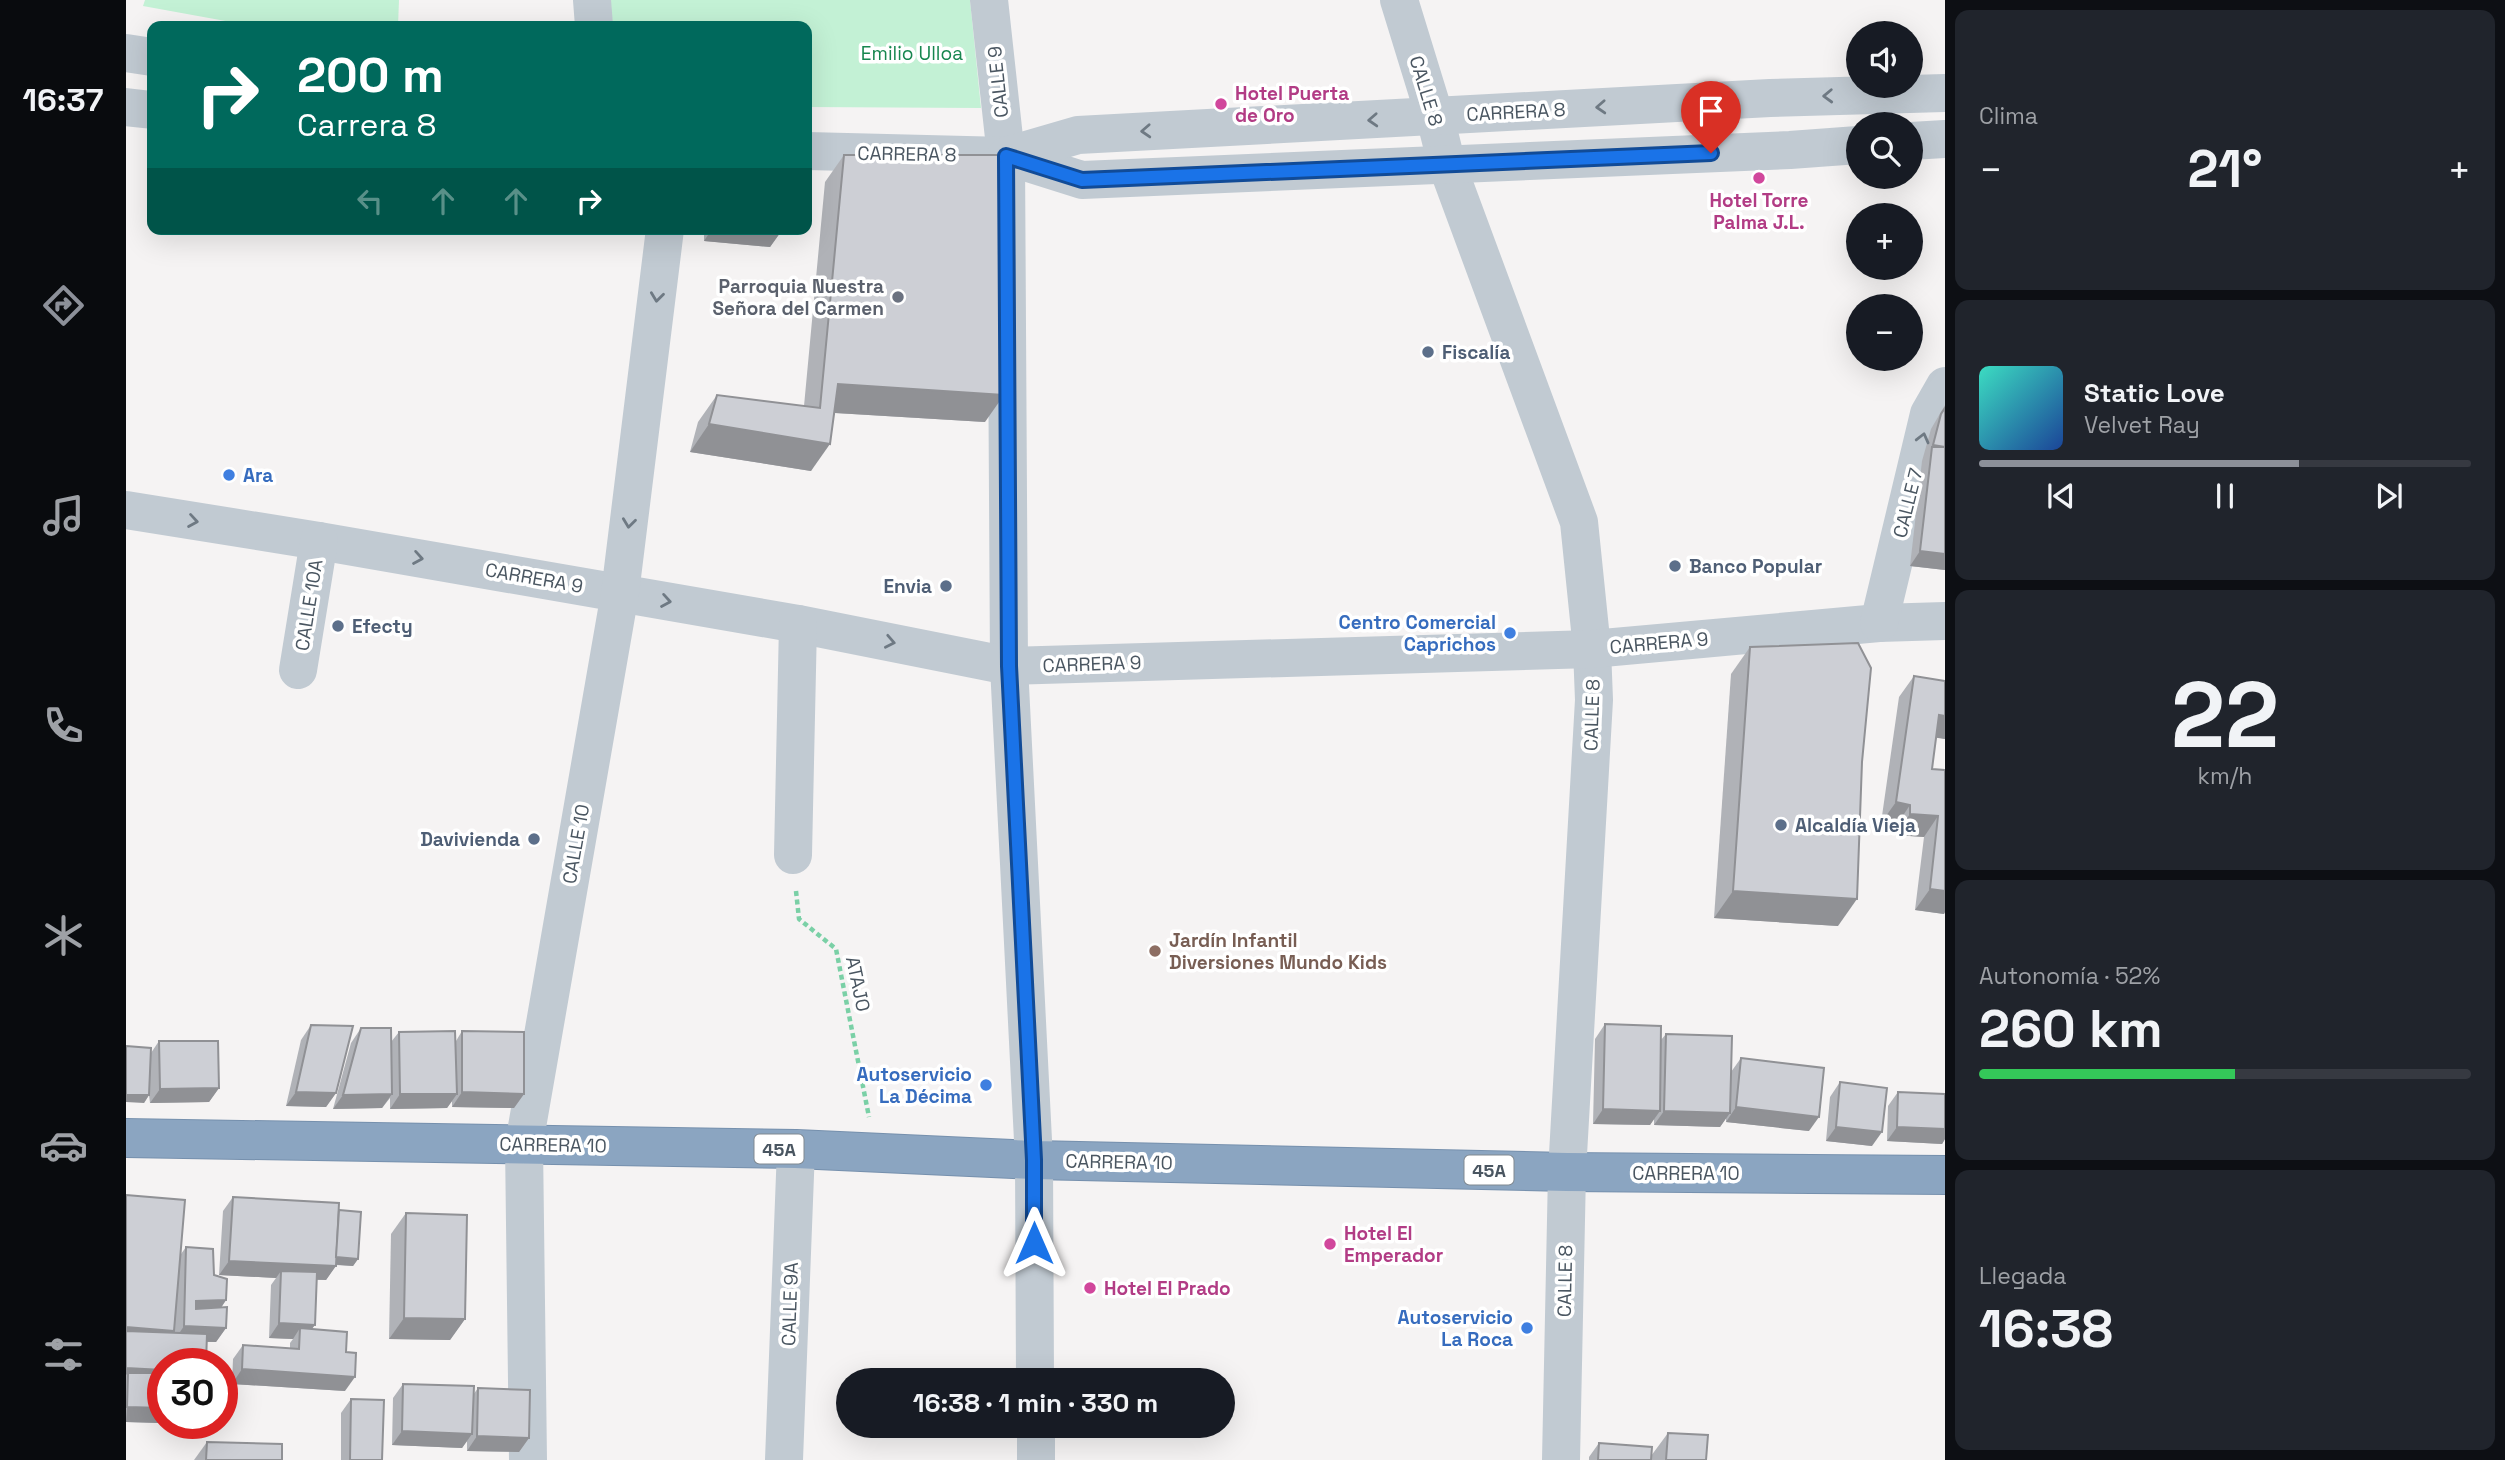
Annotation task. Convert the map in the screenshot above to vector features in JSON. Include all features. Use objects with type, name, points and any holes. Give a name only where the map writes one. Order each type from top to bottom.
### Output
[{"type":"highway","name":"CARRERA 10","points":[[126,1138],[796,1149],[1034,1160],[1567,1172],[1945,1175]]},
{"type":"street","points":[[592,0],[594,21]]},
{"type":"street","name":"CALLE 9","points":[[989,0],[1006,156],[1009,666],[1034,1160],[1035,1368]]},
{"type":"street","name":"CALLE 8","points":[[1399,0],[1447,165],[1579,522],[1592,649],[1594,701],[1567,1172],[1561,1460]]},
{"type":"street","points":[[126,53],[147,56]]},
{"type":"street","name":"CARRERA 8","points":[[1006,156],[1078,135],[1770,98],[1945,93]]},
{"type":"street","points":[[126,107],[147,109]]},
{"type":"street","points":[[1923,140],[1945,139]]},
{"type":"street","name":"CARRERA 8","points":[[812,151],[1006,156],[1082,180],[1846,146]]},
{"type":"street","name":"CALLE 10","points":[[528,1460],[524,1144],[620,593],[664,235]]},
{"type":"street","name":"CALLE 7","points":[[1879,623],[1929,414],[1945,386]]},
{"type":"street","name":"CARRERA 9","points":[[126,510],[798,624],[1009,666],[1592,649],[1879,623],[1945,621]]},
{"type":"street","name":"CALLE 10A","points":[[298,670],[319,541]]},
{"type":"street","points":[[793,855],[798,624]]},
{"type":"street","name":"CALLE 9A","points":[[784,1460],[796,1149]]},
{"type":"street","points":[[1035,1438],[1036,1460]]},
{"type":"path","name":"ATAJO","points":[[793,855],[799,919],[836,949],[870,1123]]},
{"type":"green space","points":[[145,0],[399,0],[398,21],[226,21],[143,6]]},
{"type":"green space","name":"Emilio Ulloa","points":[[601,0],[970,0],[981,108],[812,107],[812,21],[602,21]]},
{"type":"building","name":"Parroquia Nuestra Señora del Carmen","points":[[844,155],[998,155],[1004,395],[838,384],[830,444],[709,424],[717,395],[820,408]]},
{"type":"building","points":[[1945,408],[1945,447],[1933,445]]},
{"type":"building","points":[[1932,447],[1945,447],[1945,554],[1920,551]]},
{"type":"building","name":"Alcaldía Vieja","points":[[1858,643],[1871,668],[1862,762],[1857,899],[1733,891],[1750,647]]},
{"type":"building","points":[[1914,676],[1945,681],[1945,716],[1939,715],[1932,769],[1945,770],[1945,891],[1930,889],[1938,816],[1910,814],[1910,805],[1896,802]]},
{"type":"building","points":[[1605,1024],[1661,1026],[1660,1111],[1603,1109]]},
{"type":"building","points":[[311,1025],[353,1026],[336,1093],[296,1092]]},
{"type":"building","points":[[361,1028],[391,1028],[392,1094],[343,1095]]},
{"type":"building","points":[[455,1031],[457,1094],[400,1094],[399,1032]]},
{"type":"building","points":[[462,1031],[524,1032],[524,1094],[462,1092]]},
{"type":"building","points":[[1666,1034],[1732,1036],[1730,1113],[1664,1111]]},
{"type":"building","points":[[159,1041],[218,1041],[219,1088],[160,1089]]},
{"type":"building","points":[[126,1046],[151,1048],[149,1095],[126,1095]]},
{"type":"building","points":[[1741,1058],[1824,1068],[1819,1117],[1736,1107]]},
{"type":"building","points":[[1840,1082],[1887,1088],[1882,1132],[1836,1127]]},
{"type":"building","points":[[1898,1092],[1945,1094],[1945,1129],[1897,1127]]},
{"type":"building","points":[[126,1195],[185,1200],[174,1331],[126,1327]]},
{"type":"building","points":[[233,1197],[339,1203],[336,1266],[229,1261]]},
{"type":"building","points":[[339,1210],[361,1212],[358,1259],[336,1257]]},
{"type":"building","points":[[406,1213],[467,1215],[465,1319],[404,1318]]},
{"type":"building","points":[[186,1247],[213,1249],[214,1275],[227,1279],[226,1300],[196,1301],[196,1309],[227,1307],[226,1328],[184,1326]]},
{"type":"building","points":[[281,1271],[317,1272],[315,1325],[279,1323]]},
{"type":"building","points":[[300,1328],[347,1332],[346,1352],[356,1353],[355,1377],[242,1369],[243,1345],[299,1349]]},
{"type":"building","points":[[126,1331],[207,1334],[207,1348],[147,1348],[147,1369],[126,1368]]},
{"type":"building","points":[[128,1373],[147,1373],[147,1408],[127,1407]]},
{"type":"building","points":[[403,1384],[474,1386],[472,1434],[402,1431]]},
{"type":"building","points":[[478,1388],[530,1390],[529,1438],[477,1436]]},
{"type":"building","points":[[351,1399],[384,1400],[382,1460],[350,1460]]},
{"type":"building","points":[[1668,1433],[1708,1435],[1706,1460],[1666,1460]]},
{"type":"building","points":[[207,1442],[282,1444],[282,1460],[206,1460]]},
{"type":"building","points":[[1599,1443],[1652,1447],[1651,1460],[1598,1460]]},
{"type":"place","name":"Hotel Puerta de Oro","points":[[1221,104]]},
{"type":"place","name":"Hotel Torre Palma J.L.","points":[[1759,178]]},
{"type":"place","name":"Parroquia Nuestra Señora del Carmen","points":[[898,297]]},
{"type":"place","name":"Fiscalía","points":[[1428,352]]},
{"type":"place","name":"Ara","points":[[229,475]]},
{"type":"place","name":"Banco Popular","points":[[1675,566]]},
{"type":"place","name":"Envia","points":[[946,586]]},
{"type":"place","name":"Efecty","points":[[338,626]]},
{"type":"place","name":"Centro Comercial Caprichos","points":[[1510,633]]},
{"type":"place","name":"Alcaldía Vieja","points":[[1781,825]]},
{"type":"place","name":"Davivienda","points":[[534,839]]},
{"type":"place","name":"Jardín Infantil Diversiones Mundo Kids","points":[[1155,951]]},
{"type":"place","name":"Autoservicio La Décima","points":[[986,1085]]},
{"type":"place","name":"Hotel El Emperador","points":[[1330,1244]]},
{"type":"place","name":"Hotel El Prado","points":[[1090,1288]]},
{"type":"place","name":"Autoservicio La Roca","points":[[1527,1328]]},
{"type":"route","points":[[1034,1243],[1034,1160],[1009,666],[1006,156],[1082,180],[1711,153]]}]
